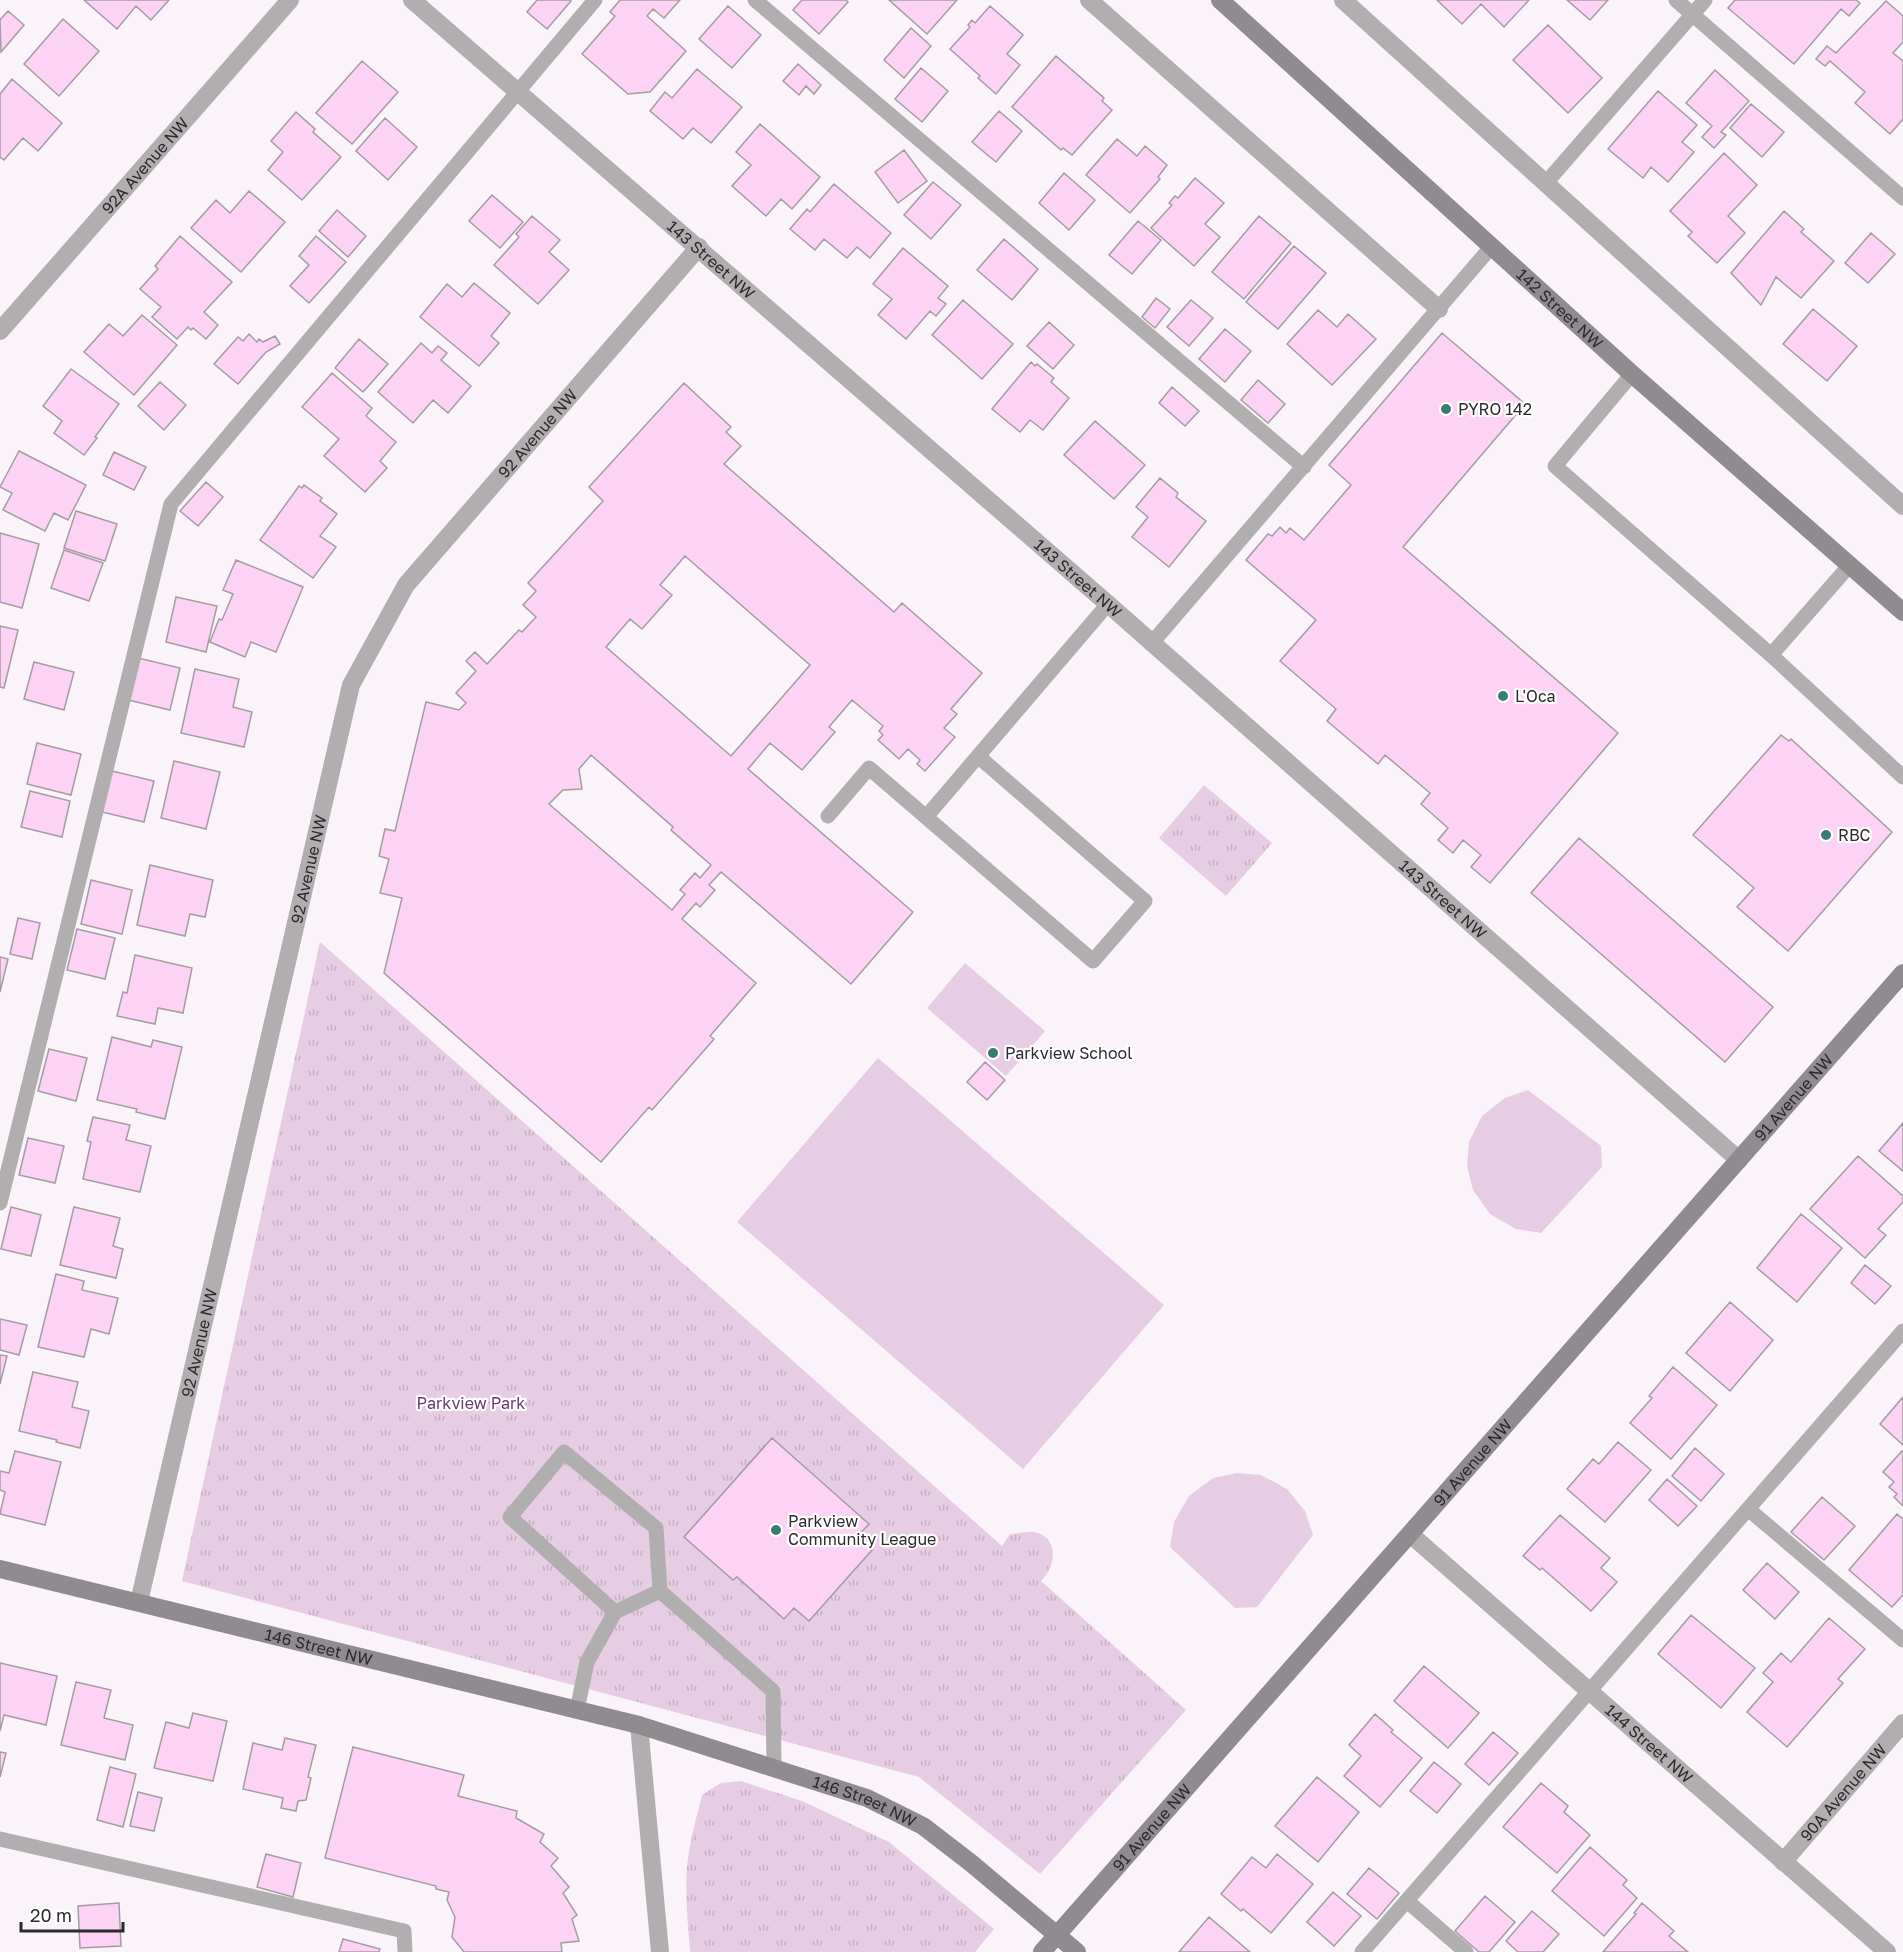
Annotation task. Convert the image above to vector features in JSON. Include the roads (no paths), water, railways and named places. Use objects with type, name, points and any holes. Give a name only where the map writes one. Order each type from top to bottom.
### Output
[{"type":"street","name":"92A Avenue NW","points":[[0,330],[290,0]]},
{"type":"street","name":"143 Street NW","points":[[412,0],[699,247],[1739,1160]]},
{"type":"street","points":[[1089,0],[1439,309]]},
{"type":"street","name":"142 Street NW","points":[[1220,0],[1632,374],[1903,612]]},
{"type":"street","points":[[1342,0],[1903,507]]},
{"type":"street","name":"92 Avenue NW","points":[[139,1602],[351,686],[406,585],[699,247]]},
{"type":"street","name":"91 Avenue NW","points":[[1042,1952],[1902,976]]},
{"type":"street","name":"144 Street NW","points":[[1410,1534],[1887,1952]]},
{"type":"street","name":"146 Street NW","points":[[0,1569],[639,1725],[867,1798],[922,1826],[971,1863],[1077,1952]]},
{"type":"street","name":"90A Avenue NW","points":[[1783,1862],[1903,1723]]},
{"type":"street","points":[[639,1725],[660,1952]]},
{"type":"lane","points":[[0,1203],[171,504],[595,0]]},
{"type":"lane","points":[[755,0],[1304,467]]},
{"type":"lane","points":[[1676,0],[1903,198]]},
{"type":"lane","points":[[1545,184],[1706,0]]},
{"type":"lane","points":[[1151,644],[1492,246]]},
{"type":"lane","points":[[1632,374],[1555,466],[1771,656],[1903,777]]},
{"type":"lane","points":[[1771,656],[1849,566]]},
{"type":"lane","points":[[926,818],[980,757],[1107,604]]},
{"type":"lane","points":[[828,816],[869,768],[1093,961],[1145,901],[980,757]]},
{"type":"lane","points":[[1362,1952],[1903,1331]]},
{"type":"lane","points":[[615,1612],[510,1517],[564,1452],[656,1528],[660,1591],[773,1691],[774,1768]]},
{"type":"lane","points":[[1748,1509],[1903,1640]]},
{"type":"lane","points":[[577,1710],[587,1662],[615,1612],[660,1591]]},
{"type":"lane","points":[[0,1839],[404,1931],[405,1952]]},
{"type":"lane","points":[[1407,1900],[1466,1952]]},
{"type":"place","name":"PYRO 142","points":[[1446,409]]},
{"type":"place","name":"L'Oca","points":[[1503,696]]},
{"type":"place","name":"RBC","points":[[1826,835]]},
{"type":"place","name":"Parkview School","points":[[993,1053]]},
{"type":"place","name":"Parkview Community League","points":[[776,1530]]},
{"type":"park label","name":"Parkview Park","points":[[471,1403]]}]
